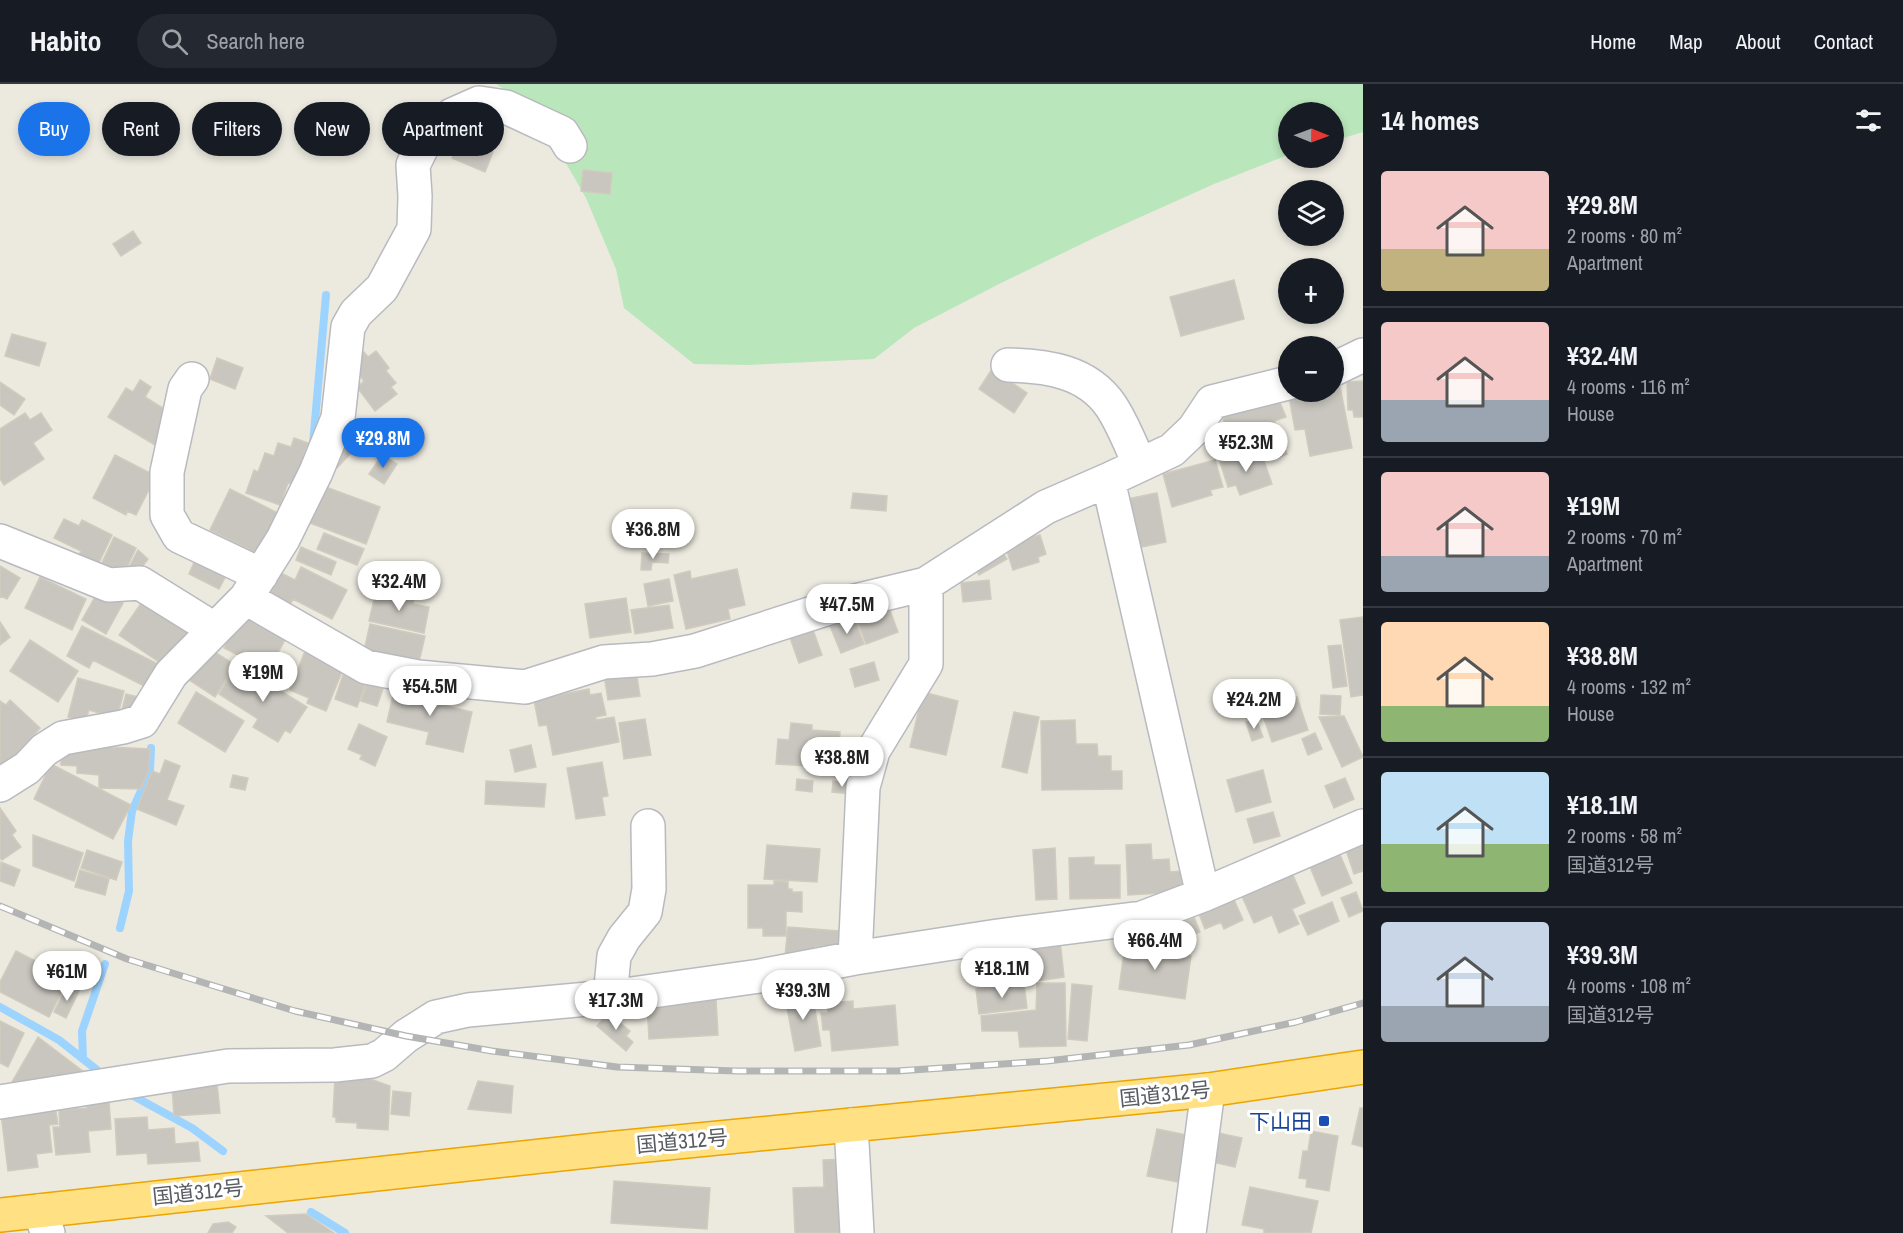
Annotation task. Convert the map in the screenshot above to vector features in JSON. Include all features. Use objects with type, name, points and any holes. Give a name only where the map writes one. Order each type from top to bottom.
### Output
[{"type":"highway","name":"国道312号","points":[[0,1215],[44,1222],[606,1149],[1209,1090],[1363,1066]]},
{"type":"street","points":[[0,785],[27,768],[44,750],[63,738],[123,727],[142,721],[171,674],[253,586],[284,539],[316,472],[338,418],[348,327],[357,313],[382,288],[414,229],[416,196],[413,165],[425,141],[452,115],[479,103],[506,107],[562,133],[570,146]]},
{"type":"street","points":[[1344,364],[1363,355]]},
{"type":"street","points":[[1008,364],[1033,365],[1065,371],[1092,384],[1112,406],[1140,465]]},
{"type":"street","points":[[192,379],[185,389],[167,472],[167,515],[179,536],[366,667],[418,677],[525,687],[604,662],[652,659],[695,651],[838,605],[926,584],[1046,507],[1172,450],[1194,429],[1212,402],[1278,386]]},
{"type":"street","points":[[1108,480],[1203,895]]},
{"type":"street","points":[[0,541],[109,585],[140,583],[214,628]]},
{"type":"street","points":[[855,958],[863,788],[873,751],[926,664],[926,584]]},
{"type":"street","points":[[610,997],[614,956],[624,938],[645,912],[649,889],[648,826]]},
{"type":"street","points":[[0,1102],[228,1066],[335,1065],[372,1061],[384,1055],[406,1036],[436,1017],[468,1010],[610,997],[760,976],[855,958],[998,936],[1142,918],[1203,895],[1363,826]]},
{"type":"street","points":[[1189,1233],[1209,1090]]},
{"type":"street","points":[[851,1125],[857,1233]]},
{"type":"green space","points":[[496,84],[1363,84],[1363,132],[1344,138],[1344,102],[1278,102],[1278,159],[1214,184],[1001,283],[914,328],[874,359],[748,365],[694,364],[624,308],[616,269],[586,198],[563,158],[525,102]]},
{"type":"building","points":[[453,156],[491,156],[485,172],[452,158]]},
{"type":"building","points":[[583,170],[612,173],[610,194],[581,191]]},
{"type":"building","points":[[133,231],[141,243],[121,256],[113,244]]},
{"type":"building","points":[[1234,280],[1244,319],[1181,336],[1170,297]]},
{"type":"building","points":[[12,334],[46,343],[39,366],[5,356]]},
{"type":"building","points":[[376,351],[389,368],[386,371],[396,383],[391,387],[397,394],[375,411],[357,387],[364,381],[356,370],[360,367],[354,359],[364,352],[368,357]]},
{"type":"building","points":[[217,358],[243,368],[235,389],[210,379]]},
{"type":"building","points":[[992,369],[1027,393],[1014,413],[979,389]]},
{"type":"building","points":[[140,380],[151,387],[145,397],[174,415],[155,445],[108,417],[126,388],[133,392]]},
{"type":"building","points":[[1363,381],[1363,417],[1354,417],[1353,410],[1348,410],[1347,382]]},
{"type":"building","points":[[0,382],[25,399],[14,415],[0,405]]},
{"type":"building","points":[[1276,393],[1286,417],[1274,421],[1287,454],[1274,459],[1271,452],[1258,458],[1252,443],[1231,451],[1229,444],[1222,447],[1214,426],[1224,422],[1221,414]]},
{"type":"building","points":[[1290,402],[1343,402],[1352,448],[1310,456],[1305,429],[1295,430]]},
{"type":"building","points":[[25,413],[30,420],[41,413],[52,430],[33,443],[44,459],[4,485],[0,479],[0,429]]},
{"type":"building","points":[[294,438],[308,443],[304,454],[309,455],[299,486],[288,483],[280,505],[246,493],[254,470],[258,472],[265,453],[274,456],[278,443],[291,447]]},
{"type":"building","points":[[345,445],[352,452],[337,468],[330,461]]},
{"type":"building","points":[[1249,452],[1252,461],[1263,458],[1272,484],[1240,495],[1236,485],[1228,487],[1220,462]]},
{"type":"building","points":[[115,455],[156,476],[136,515],[127,511],[126,515],[93,498]]},
{"type":"building","points":[[382,455],[397,464],[384,484],[369,474]]},
{"type":"building","points":[[1215,460],[1223,487],[1210,490],[1212,495],[1172,507],[1163,474]]},
{"type":"building","points":[[323,486],[380,507],[366,544],[310,523]]},
{"type":"building","points":[[230,489],[280,514],[262,556],[210,530]]},
{"type":"building","points":[[853,493],[887,496],[886,511],[851,508]]},
{"type":"building","points":[[1157,493],[1166,542],[1132,549],[1122,500]]},
{"type":"building","points":[[64,519],[79,526],[82,520],[112,535],[95,571],[75,562],[81,551],[54,538]]},
{"type":"building","points":[[324,533],[364,549],[357,565],[317,549]]},
{"type":"building","points":[[1040,535],[1046,554],[1038,557],[1039,562],[1013,570],[1005,545]]},
{"type":"building","points":[[114,537],[136,548],[121,580],[99,569]]},
{"type":"building","points":[[301,547],[336,562],[331,575],[296,560]]},
{"type":"building","points":[[138,550],[148,559],[136,575],[125,575]]},
{"type":"building","points":[[199,551],[231,566],[219,589],[189,574]]},
{"type":"building","points":[[1002,551],[1007,559],[979,575],[975,567]]},
{"type":"building","points":[[642,553],[669,554],[668,563],[652,562],[651,570],[641,570]]},
{"type":"building","points":[[0,566],[20,578],[7,599],[1,596],[0,598]]},
{"type":"building","points":[[301,567],[347,590],[332,619],[293,599],[288,609],[265,598],[279,572],[295,580]]},
{"type":"building","points":[[737,569],[745,605],[728,609],[730,619],[686,629],[674,575],[690,571],[691,579]]},
{"type":"building","points":[[40,577],[86,599],[72,630],[25,608]]},
{"type":"building","points":[[669,579],[673,601],[648,606],[644,584]]},
{"type":"building","points":[[989,580],[991,599],[963,602],[961,583]]},
{"type":"building","points":[[99,590],[123,603],[106,634],[82,620]]},
{"type":"building","points":[[376,591],[414,599],[413,604],[429,607],[424,633],[369,621]]},
{"type":"building","points":[[626,598],[631,632],[590,638],[585,604]]},
{"type":"building","points":[[144,599],[189,630],[165,666],[119,635]]},
{"type":"building","points":[[669,605],[673,628],[635,634],[631,610]]},
{"type":"building","points":[[888,605],[898,632],[866,644],[856,617]]},
{"type":"building","points":[[249,614],[288,634],[277,655],[289,661],[277,682],[253,669],[255,664],[224,648],[236,624],[242,627]]},
{"type":"building","points":[[854,617],[864,644],[841,653],[830,626]]},
{"type":"building","points":[[1363,617],[1363,695],[1351,697],[1340,620]]},
{"type":"building","points":[[0,622],[10,637],[0,645]]},
{"type":"building","points":[[370,624],[425,636],[419,662],[364,651]]},
{"type":"building","points":[[82,626],[158,664],[146,687],[93,660],[89,668],[67,656]]},
{"type":"building","points":[[812,627],[822,655],[799,663],[789,635]]},
{"type":"building","points":[[30,640],[78,671],[58,702],[10,671]]},
{"type":"building","points":[[1341,645],[1347,686],[1333,688],[1328,646]]},
{"type":"building","points":[[210,649],[235,665],[215,697],[183,676]]},
{"type":"building","points":[[305,651],[344,667],[326,711],[307,703],[309,698],[290,690]]},
{"type":"building","points":[[874,662],[879,680],[855,687],[850,669]]},
{"type":"building","points":[[237,664],[307,707],[290,733],[285,730],[278,742],[253,727],[258,719],[219,694]]},
{"type":"building","points":[[636,670],[640,696],[608,700],[604,675]]},
{"type":"building","points":[[343,675],[366,683],[357,707],[335,699]]},
{"type":"building","points":[[78,678],[124,691],[117,718],[89,710],[85,722],[68,717]]},
{"type":"building","points":[[369,678],[385,683],[377,706],[361,701]]},
{"type":"building","points":[[1272,680],[1277,701],[1242,710],[1236,689]]},
{"type":"building","points":[[395,686],[440,692],[438,704],[472,712],[463,752],[426,744],[429,732],[387,722]]},
{"type":"building","points":[[589,689],[590,695],[601,693],[606,715],[596,717],[596,720],[614,717],[619,742],[553,755],[547,725],[539,726],[534,700]]},
{"type":"building","points":[[196,692],[244,721],[225,752],[178,723]]},
{"type":"building","points":[[923,692],[958,701],[946,755],[910,747]]},
{"type":"building","points":[[126,694],[138,697],[126,715],[121,714]]},
{"type":"building","points":[[1321,695],[1341,696],[1340,715],[1320,714]]},
{"type":"building","points":[[1297,697],[1308,730],[1272,742],[1261,710]]},
{"type":"building","points":[[10,700],[40,728],[0,772],[0,701],[6,705]]},
{"type":"building","points":[[1014,712],[1039,717],[1027,773],[1002,767]]},
{"type":"building","points":[[1344,716],[1363,757],[1342,767],[1319,717]]},
{"type":"building","points":[[645,719],[651,755],[624,759],[619,723]]},
{"type":"building","points":[[1256,719],[1263,737],[1252,741],[1246,722]]},
{"type":"building","points":[[1075,720],[1076,744],[1097,744],[1098,756],[1111,756],[1111,771],[1122,771],[1122,789],[1042,790],[1041,721]]},
{"type":"building","points":[[791,723],[812,725],[812,730],[840,732],[839,746],[843,746],[842,768],[776,764],[778,739],[789,740]]},
{"type":"building","points":[[359,724],[387,737],[375,766],[360,759],[362,755],[348,749]]},
{"type":"building","points":[[1315,733],[1322,749],[1308,755],[1302,739]]},
{"type":"building","points":[[68,745],[150,749],[149,769],[141,789],[99,788],[99,775],[77,773],[77,766],[61,765],[61,750]]},
{"type":"building","points":[[531,745],[536,767],[515,772],[510,750]]},
{"type":"building","points":[[165,760],[180,766],[167,800],[184,806],[176,825],[137,809],[152,771],[160,774]]},
{"type":"building","points":[[602,762],[608,796],[602,797],[605,815],[576,819],[567,768]]},
{"type":"building","points":[[51,764],[131,805],[113,839],[34,799]]},
{"type":"building","points":[[1263,770],[1271,802],[1236,812],[1227,780]]},
{"type":"building","points":[[233,775],[248,778],[245,790],[230,787]]},
{"type":"building","points":[[1345,778],[1354,799],[1334,808],[1325,786]]},
{"type":"building","points":[[797,779],[813,781],[812,792],[796,790]]},
{"type":"building","points":[[486,781],[546,784],[544,807],[485,804]]},
{"type":"building","points":[[833,781],[853,784],[851,794],[832,792]]},
{"type":"building","points":[[0,808],[16,831],[12,835],[21,847],[2,860],[0,858]]},
{"type":"building","points":[[1273,812],[1280,836],[1254,843],[1247,819]]},
{"type":"building","points":[[33,835],[83,853],[74,881],[33,866]]},
{"type":"building","points":[[1363,835],[1363,871],[1354,874],[1343,841]]},
{"type":"building","points":[[1151,844],[1152,860],[1169,859],[1170,872],[1181,871],[1182,892],[1128,895],[1126,845]]},
{"type":"building","points":[[767,845],[820,849],[817,882],[764,879]]},
{"type":"building","points":[[1336,845],[1352,883],[1322,896],[1306,857]]},
{"type":"building","points":[[1055,848],[1057,899],[1036,900],[1033,850]]},
{"type":"building","points":[[87,850],[122,862],[116,880],[81,868]]},
{"type":"building","points":[[1094,857],[1094,865],[1120,865],[1120,898],[1070,899],[1069,858]]},
{"type":"building","points":[[1,862],[20,870],[14,886],[0,881]]},
{"type":"building","points":[[1290,868],[1305,903],[1292,909],[1299,924],[1279,933],[1272,915],[1254,923],[1239,890]]},
{"type":"building","points":[[80,870],[109,879],[105,895],[75,887]]},
{"type":"building","points":[[774,881],[788,882],[788,889],[792,889],[792,892],[802,892],[802,912],[786,911],[786,936],[763,936],[763,928],[748,928],[748,885],[774,885]]},
{"type":"building","points":[[1356,892],[1363,911],[1349,917],[1341,898]]},
{"type":"building","points":[[1231,893],[1243,920],[1224,929],[1221,922],[1205,929],[1197,909]]},
{"type":"building","points":[[1332,902],[1339,921],[1308,935],[1299,916]]},
{"type":"building","points":[[1194,917],[1200,932],[1180,939],[1175,925]]},
{"type":"building","points":[[788,927],[839,931],[838,947],[815,946],[813,958],[785,956]]},
{"type":"building","points":[[1060,940],[1064,977],[1024,983],[1020,945]]},
{"type":"building","points":[[1144,941],[1163,944],[1162,951],[1191,956],[1185,999],[1119,989],[1125,945],[1143,947]]},
{"type":"building","points":[[1017,945],[1021,982],[978,987],[974,950]]},
{"type":"building","points":[[16,951],[51,969],[44,982],[62,991],[49,1017],[0,992],[0,982]]},
{"type":"building","points":[[60,956],[80,967],[68,990],[47,980]]},
{"type":"building","points":[[827,978],[832,1000],[824,1002],[820,979]]},
{"type":"building","points":[[1024,983],[1027,1008],[979,1014],[976,989]]},
{"type":"building","points":[[1037,983],[1065,983],[1066,1046],[1020,1047],[1018,1031],[982,1031],[981,1016],[1036,1010]]},
{"type":"building","points":[[1072,984],[1092,986],[1087,1041],[1068,1039]]},
{"type":"building","points":[[73,985],[80,989],[66,1018],[54,1012],[64,991],[69,994]]},
{"type":"building","points":[[812,992],[821,1046],[795,1051],[785,997]]},
{"type":"building","points":[[716,999],[718,1035],[649,1039],[647,1003]]},
{"type":"building","points":[[853,1001],[853,1009],[895,1005],[898,1045],[832,1051],[830,1030],[823,1030],[821,1013],[828,1013],[827,1003]]},
{"type":"building","points":[[608,1013],[630,1031],[626,1036],[633,1042],[626,1051],[597,1026]]},
{"type":"building","points":[[0,1021],[24,1033],[8,1067],[0,1063]]},
{"type":"building","points":[[38,1037],[84,1072],[5,1094]]},
{"type":"building","points":[[335,1074],[362,1076],[390,1086],[388,1130],[357,1128],[357,1123],[336,1122],[336,1117],[333,1117]]},
{"type":"building","points":[[478,1081],[513,1086],[511,1113],[468,1109]]},
{"type":"building","points":[[217,1083],[220,1113],[174,1116],[172,1087]]},
{"type":"building","points":[[393,1091],[411,1093],[409,1116],[391,1114]]},
{"type":"building","points":[[109,1101],[111,1129],[88,1131],[90,1152],[56,1155],[53,1127],[60,1127],[59,1110],[87,1108],[86,1102]]},
{"type":"building","points":[[55,1106],[58,1124],[49,1125],[52,1152],[36,1154],[38,1167],[8,1171],[1,1114]]},
{"type":"building","points":[[1360,1108],[1363,1108],[1363,1147],[1352,1144]]},
{"type":"building","points":[[147,1117],[148,1130],[174,1128],[175,1144],[198,1142],[200,1161],[148,1164],[147,1153],[117,1155],[115,1119]]},
{"type":"building","points":[[1157,1129],[1197,1137],[1188,1184],[1147,1176]]},
{"type":"building","points":[[1311,1131],[1338,1136],[1329,1191],[1306,1187],[1307,1179],[1299,1178],[1303,1151],[1308,1151]]},
{"type":"building","points":[[1214,1132],[1242,1138],[1235,1167],[1208,1161]]},
{"type":"building","points":[[846,1159],[846,1233],[795,1233],[793,1188],[824,1187],[823,1160]]},
{"type":"building","points":[[614,1181],[710,1188],[707,1229],[611,1223]]},
{"type":"building","points":[[1250,1187],[1318,1201],[1311,1233],[1264,1233],[1264,1229],[1242,1225]]},
{"type":"building","points":[[306,1214],[334,1233],[288,1233],[266,1216]]},
{"type":"building","points":[[228,1222],[236,1227],[232,1233],[208,1233],[213,1224]]},
{"type":"waterway","points":[[313,444],[326,295]]},
{"type":"waterway","points":[[120,928],[129,891],[128,841],[132,811],[150,771],[151,748]]},
{"type":"waterway","points":[[83,1059],[82,1031],[105,964]]},
{"type":"waterway","points":[[0,1007],[59,1040],[97,1070]]},
{"type":"waterway","points":[[128,1093],[192,1128],[223,1151]]},
{"type":"waterway","points":[[311,1212],[345,1233]]},
{"type":"railway","points":[[0,906],[127,959],[295,1011],[406,1036],[492,1051],[617,1067],[737,1071],[897,1071],[1047,1061],[1189,1045],[1296,1022],[1363,1003]]},
{"type":"place","name":"下山田","points":[[1324,1121]]}]
